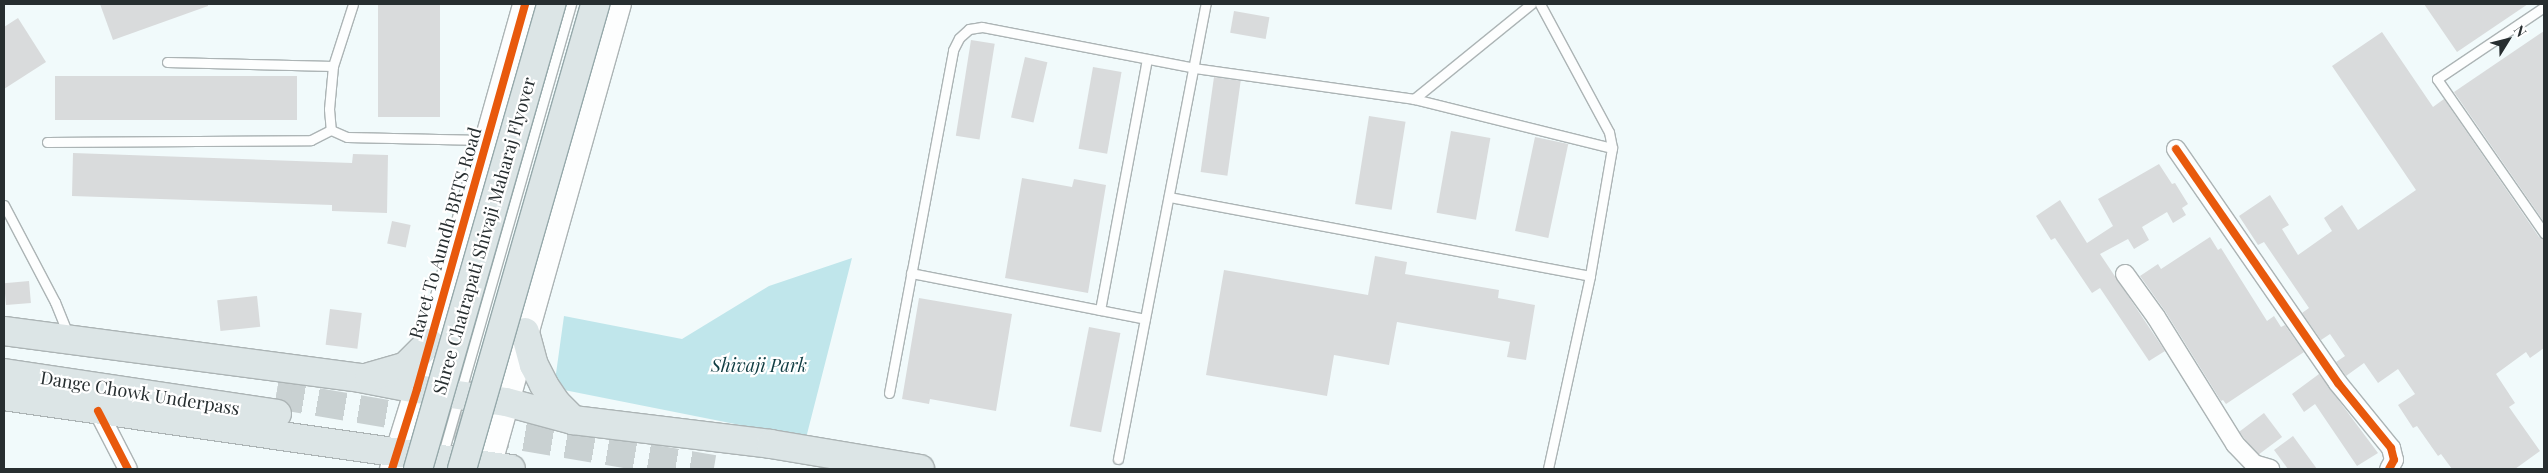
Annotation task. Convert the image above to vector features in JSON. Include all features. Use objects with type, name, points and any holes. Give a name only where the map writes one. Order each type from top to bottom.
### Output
[{"type":"main road","name":"Shree Chatrapati Shivaji Maharaj Flyover","points":[[464,467],[551,4]]},
{"type":"main road","points":[[4,396],[395,461],[464,467],[594,4]]},
{"type":"main road","points":[[4,331],[360,378],[417,390],[506,402],[573,420],[771,444],[920,469]]},
{"type":"main road","points":[[525,332],[534,365],[544,385],[557,404],[573,420]]},
{"type":"main road","points":[[360,378],[389,373],[405,367],[429,343]]},
{"type":"main road","name":"Dange Chowk Underpass","points":[[4,355],[276,404],[4,373]]},
{"type":"street","name":"Ravet To Aundh BRTS Road","points":[[395,461],[417,390],[525,4]]},
{"type":"street","points":[[464,467],[506,402],[618,4]]},
{"type":"street","points":[[2176,150],[2338,383],[2390,448],[2394,460],[2389,469]]},
{"type":"street","points":[[2126,274],[2156,317],[2235,444],[2254,464],[2270,469]]},
{"type":"street","points":[[98,411],[128,469]]},
{"type":"lane","points":[[331,130],[329,109],[333,66],[353,4]]},
{"type":"lane","points":[[464,467],[460,396],[571,4]]},
{"type":"lane","points":[[1118,459],[1206,4]]},
{"type":"lane","points":[[1414,98],[1530,4]]},
{"type":"lane","points":[[1540,4],[1609,132],[1612,148],[1590,276],[1548,469]]},
{"type":"lane","points":[[2544,7],[2437,79],[2544,233]]},
{"type":"lane","points":[[889,393],[953,50],[958,38],[969,29],[982,27],[1194,68],[1414,98],[1612,148]]},
{"type":"lane","points":[[1100,310],[1147,59]]},
{"type":"lane","points":[[168,62],[333,66]]},
{"type":"lane","points":[[47,142],[310,140],[331,130],[347,137],[486,140]]},
{"type":"lane","points":[[1169,197],[1590,276]]},
{"type":"lane","points":[[4,205],[61,314],[71,340]]},
{"type":"lane","points":[[911,273],[1145,319]]},
{"type":"green space","name":"Shivaji Park","points":[[852,258],[806,438],[554,388],[564,316],[682,339],[769,286]]},
{"type":"building","points":[[100,4],[208,4],[208,6],[113,40]]},
{"type":"building","points":[[378,4],[440,4],[440,117],[378,117]]},
{"type":"building","points":[[2424,4],[2528,4],[2457,52]]},
{"type":"building","points":[[1234,11],[1269,17],[1266,39],[1230,33]]},
{"type":"building","points":[[18,18],[46,62],[4,89],[4,27]]},
{"type":"building","points":[[2544,31],[2544,222],[2454,92]]},
{"type":"building","points":[[2382,32],[2433,107],[2444,99],[2539,237],[2544,239],[2544,348],[2530,358],[2526,352],[2496,374],[2515,403],[2509,407],[2540,451],[2515,469],[2452,469],[2441,454],[2438,456],[2417,426],[2413,428],[2398,405],[2415,394],[2398,369],[2378,383],[2364,363],[2346,376],[2336,362],[2345,356],[2330,334],[2321,340],[2302,313],[2309,308],[2264,242],[2258,245],[2239,216],[2270,195],[2289,225],[2282,229],[2298,255],[2332,231],[2324,218],[2342,205],[2358,230],[2416,190],[2332,66]]},
{"type":"building","points":[[971,40],[995,44],[980,140],[956,136]]},
{"type":"building","points":[[1025,57],[1047,62],[1033,123],[1011,117]]},
{"type":"building","points":[[1093,67],[1122,72],[1107,154],[1079,149]]},
{"type":"building","points":[[55,76],[297,76],[297,120],[55,120]]},
{"type":"building","points":[[1214,77],[1241,81],[1227,176],[1201,172]]},
{"type":"building","points":[[1369,116],[1406,122],[1392,210],[1355,204]]},
{"type":"building","points":[[1451,131],[1490,138],[1476,220],[1437,213]]},
{"type":"building","points":[[1535,137],[1568,144],[1548,238],[1515,231]]},
{"type":"building","points":[[73,153],[352,163],[353,154],[388,155],[387,213],[332,211],[332,205],[72,196]]},
{"type":"building","points":[[2159,164],[2172,184],[2175,183],[2188,204],[2182,208],[2186,215],[2173,223],[2167,212],[2142,227],[2149,240],[2134,249],[2128,239],[2100,254],[2165,351],[2149,361],[2100,288],[2092,293],[2055,238],[2051,240],[2036,216],[2060,200],[2087,243],[2113,226],[2098,199]]},
{"type":"building","points":[[1022,178],[1072,187],[1074,179],[1106,185],[1088,293],[1005,278]]},
{"type":"building","points":[[392,221],[411,225],[406,247],[387,243]]},
{"type":"building","points":[[2210,237],[2218,250],[2221,248],[2267,321],[2274,316],[2281,327],[2285,325],[2304,352],[2226,404],[2223,400],[2221,401],[2165,311],[2140,276],[2158,264],[2161,269]]},
{"type":"building","points":[[1375,256],[1407,262],[1405,274],[1499,290],[1498,298],[1535,305],[1526,360],[1507,357],[1510,342],[1397,322],[1389,365],[1334,355],[1327,396],[1206,375],[1224,270],[1368,295]]},
{"type":"building","points":[[29,281],[31,303],[6,305],[4,283]]},
{"type":"building","points":[[257,296],[260,327],[220,331],[217,300]]},
{"type":"building","points":[[919,298],[1012,314],[996,411],[930,399],[929,404],[902,399]]},
{"type":"building","points":[[330,309],[362,313],[357,349],[326,345]]},
{"type":"building","points":[[1089,327],[1120,333],[1101,432],[1070,426]]},
{"type":"building","points":[[2319,374],[2378,453],[2357,466],[2315,404],[2304,412],[2292,394]]},
{"type":"building","points":[[2264,413],[2282,437],[2257,456],[2239,432]]},
{"type":"building","points":[[2293,436],[2317,469],[2288,469],[2274,450]]},
{"type":"tunnel","points":[[276,395],[714,469]]},
{"type":"cycle path","points":[[392,469],[417,389],[525,4]]},
{"type":"cycle path","points":[[2176,149],[2338,383],[2391,448],[2394,460],[2389,469]]},
{"type":"cycle path","points":[[98,411],[128,469]]}]
